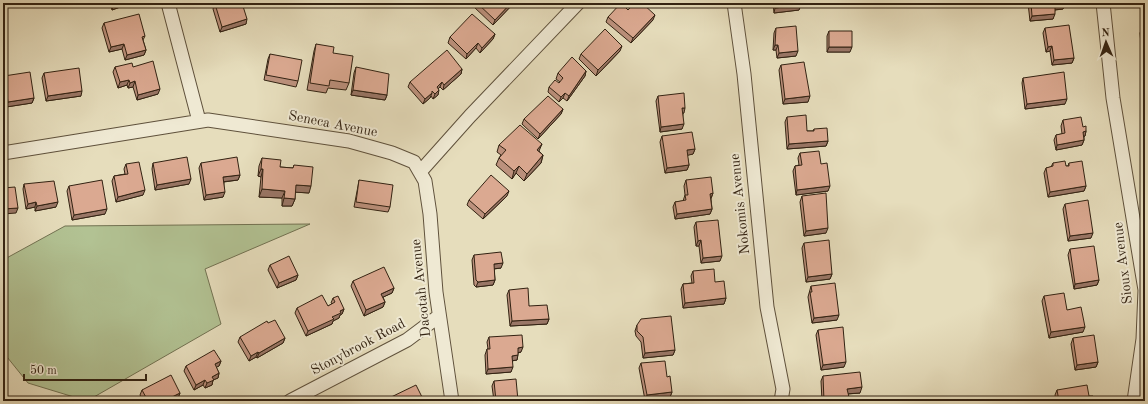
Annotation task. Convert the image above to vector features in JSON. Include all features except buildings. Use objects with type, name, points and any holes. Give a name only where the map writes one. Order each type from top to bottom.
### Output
[{"type":"street","points":[[168,3],[199,121]]},
{"type":"street","points":[[420,172],[470,116],[578,3]]},
{"type":"street","name":"Nokomis Avenue","points":[[734,3],[744,74],[767,307],[783,389],[781,401]]},
{"type":"street","name":"Sioux Avenue","points":[[1103,3],[1113,98],[1145,290],[1143,339],[1134,401]]},
{"type":"street","name":"Seneca Avenue","points":[[3,153],[208,120],[349,141],[392,153],[414,162],[420,172]]},
{"type":"street","name":"Dacotah Avenue","points":[[420,172],[425,181],[430,214],[439,316],[452,401]]},
{"type":"street","name":"Stonybrook Road","points":[[290,401],[407,340],[439,316]]},
{"type":"green space","points":[[310,224],[205,269],[221,324],[87,401],[28,383],[3,352],[3,260],[65,226]]}]
